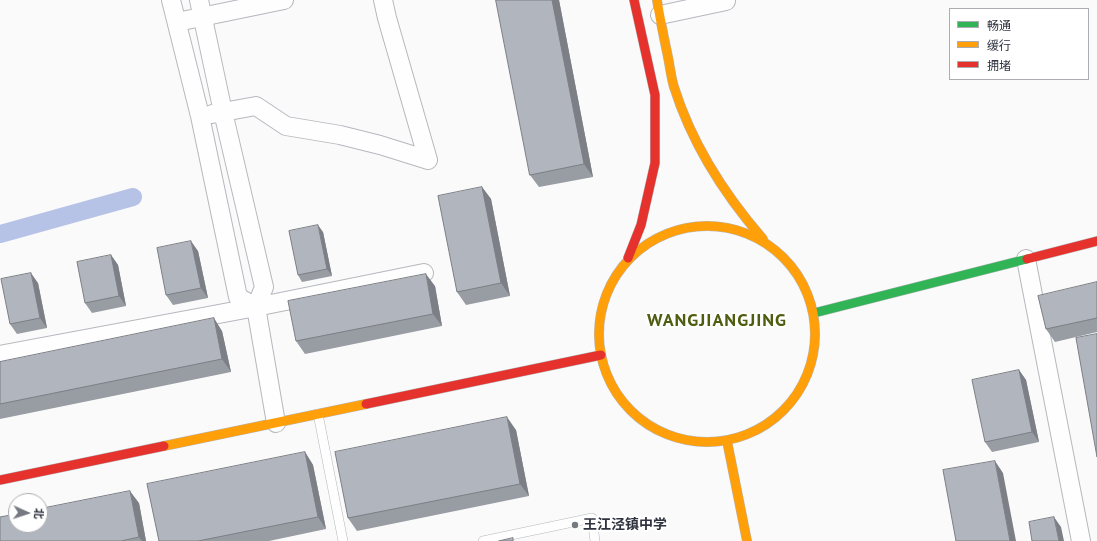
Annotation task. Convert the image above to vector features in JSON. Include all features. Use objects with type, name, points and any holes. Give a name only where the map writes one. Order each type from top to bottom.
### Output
[{"type":"street","points":[[171,0],[200,116],[238,297],[256,306]]},
{"type":"street","points":[[176,22],[201,8],[284,0]]},
{"type":"street","points":[[200,116],[256,106],[286,126],[340,135],[380,145],[428,160],[387,18],[384,0]]},
{"type":"street","points":[[634,0],[655,95],[655,163],[641,225],[627,260],[608,289],[599,322],[601,355],[610,382],[626,405],[646,424],[671,436],[699,442],[727,441],[766,425],[797,395],[813,355],[814,313],[797,273],[747,220],[712,172],[684,116],[674,86],[658,8],[727,0]]},
{"type":"street","points":[[201,8],[222,112],[264,287],[256,306],[276,423]]},
{"type":"street","points":[[627,260],[652,239],[684,227],[727,226],[767,242]]},
{"type":"street","points":[[814,313],[1097,241]]},
{"type":"street","points":[[1026,259],[1081,541]]},
{"type":"street","points":[[0,355],[424,273]]},
{"type":"street","points":[[0,480],[601,355]]},
{"type":"street","points":[[727,441],[747,541]]},
{"type":"lane","points":[[318,414],[343,541]]},
{"type":"lane","points":[[483,541],[592,518],[595,541]]},
{"type":"building","points":[[496,0],[552,0],[584,164],[530,175]]},
{"type":"building","points":[[482,187],[501,283],[457,292],[438,196]]},
{"type":"building","points":[[318,225],[327,269],[298,275],[289,231]]},
{"type":"building","points":[[191,241],[201,288],[166,295],[157,248]]},
{"type":"building","points":[[111,255],[119,296],[85,303],[77,262]]},
{"type":"building","points":[[31,273],[40,318],[10,324],[1,279]]},
{"type":"building","points":[[426,274],[433,314],[296,341],[288,301]]},
{"type":"building","points":[[1097,282],[1097,318],[1046,329],[1038,296]]},
{"type":"building","points":[[214,318],[222,359],[0,404],[0,362]]},
{"type":"building","points":[[1097,334],[1097,457],[1076,338]]},
{"type":"building","points":[[1019,370],[1032,432],[985,442],[972,380]]},
{"type":"building","points":[[507,417],[520,484],[348,518],[335,452]]},
{"type":"building","points":[[305,452],[318,517],[198,541],[159,541],[147,484]]},
{"type":"building","points":[[995,461],[1010,541],[956,541],[943,470]]},
{"type":"building","points":[[130,491],[139,537],[121,541],[0,541],[0,517],[8,516],[8,533],[48,533],[48,507]]},
{"type":"building","points":[[1054,517],[1059,541],[1032,541],[1029,522]]},
{"type":"building","points":[[513,538],[513,541],[499,541]]},
{"type":"waterway","points":[[0,234],[133,197]]},
{"type":"traffic: fast","points":[[814,313],[1027,259]]},
{"type":"traffic: slow","points":[[657,0],[673,83],[681,108],[700,148],[722,186],[763,239]]},
{"type":"traffic: slow","points":[[707,226],[728,228],[758,239],[767,244],[783,258],[797,274],[802,283],[813,313],[815,334],[813,355],[802,385],[797,394],[783,410],[767,424],[758,429],[728,440],[707,442],[686,440],[656,429],[647,424],[631,410],[617,394],[612,385],[601,355],[599,334],[601,313],[612,283],[617,274],[631,258],[647,244],[656,239],[686,228],[707,226]]},
{"type":"traffic: slow","points":[[164,446],[366,404]]},
{"type":"traffic: slow","points":[[727,441],[747,541]]},
{"type":"traffic: jam","points":[[628,258],[641,225],[655,163],[655,95],[634,0]]},
{"type":"traffic: jam","points":[[1027,259],[1097,241]]},
{"type":"traffic: jam","points":[[366,404],[601,355]]},
{"type":"traffic: jam","points":[[0,480],[164,446]]},
{"type":"place","name":"王江泾镇中学","points":[[575,525]]},
{"type":"district","name":"WANGJIANGJING","points":[[717,321]]}]
